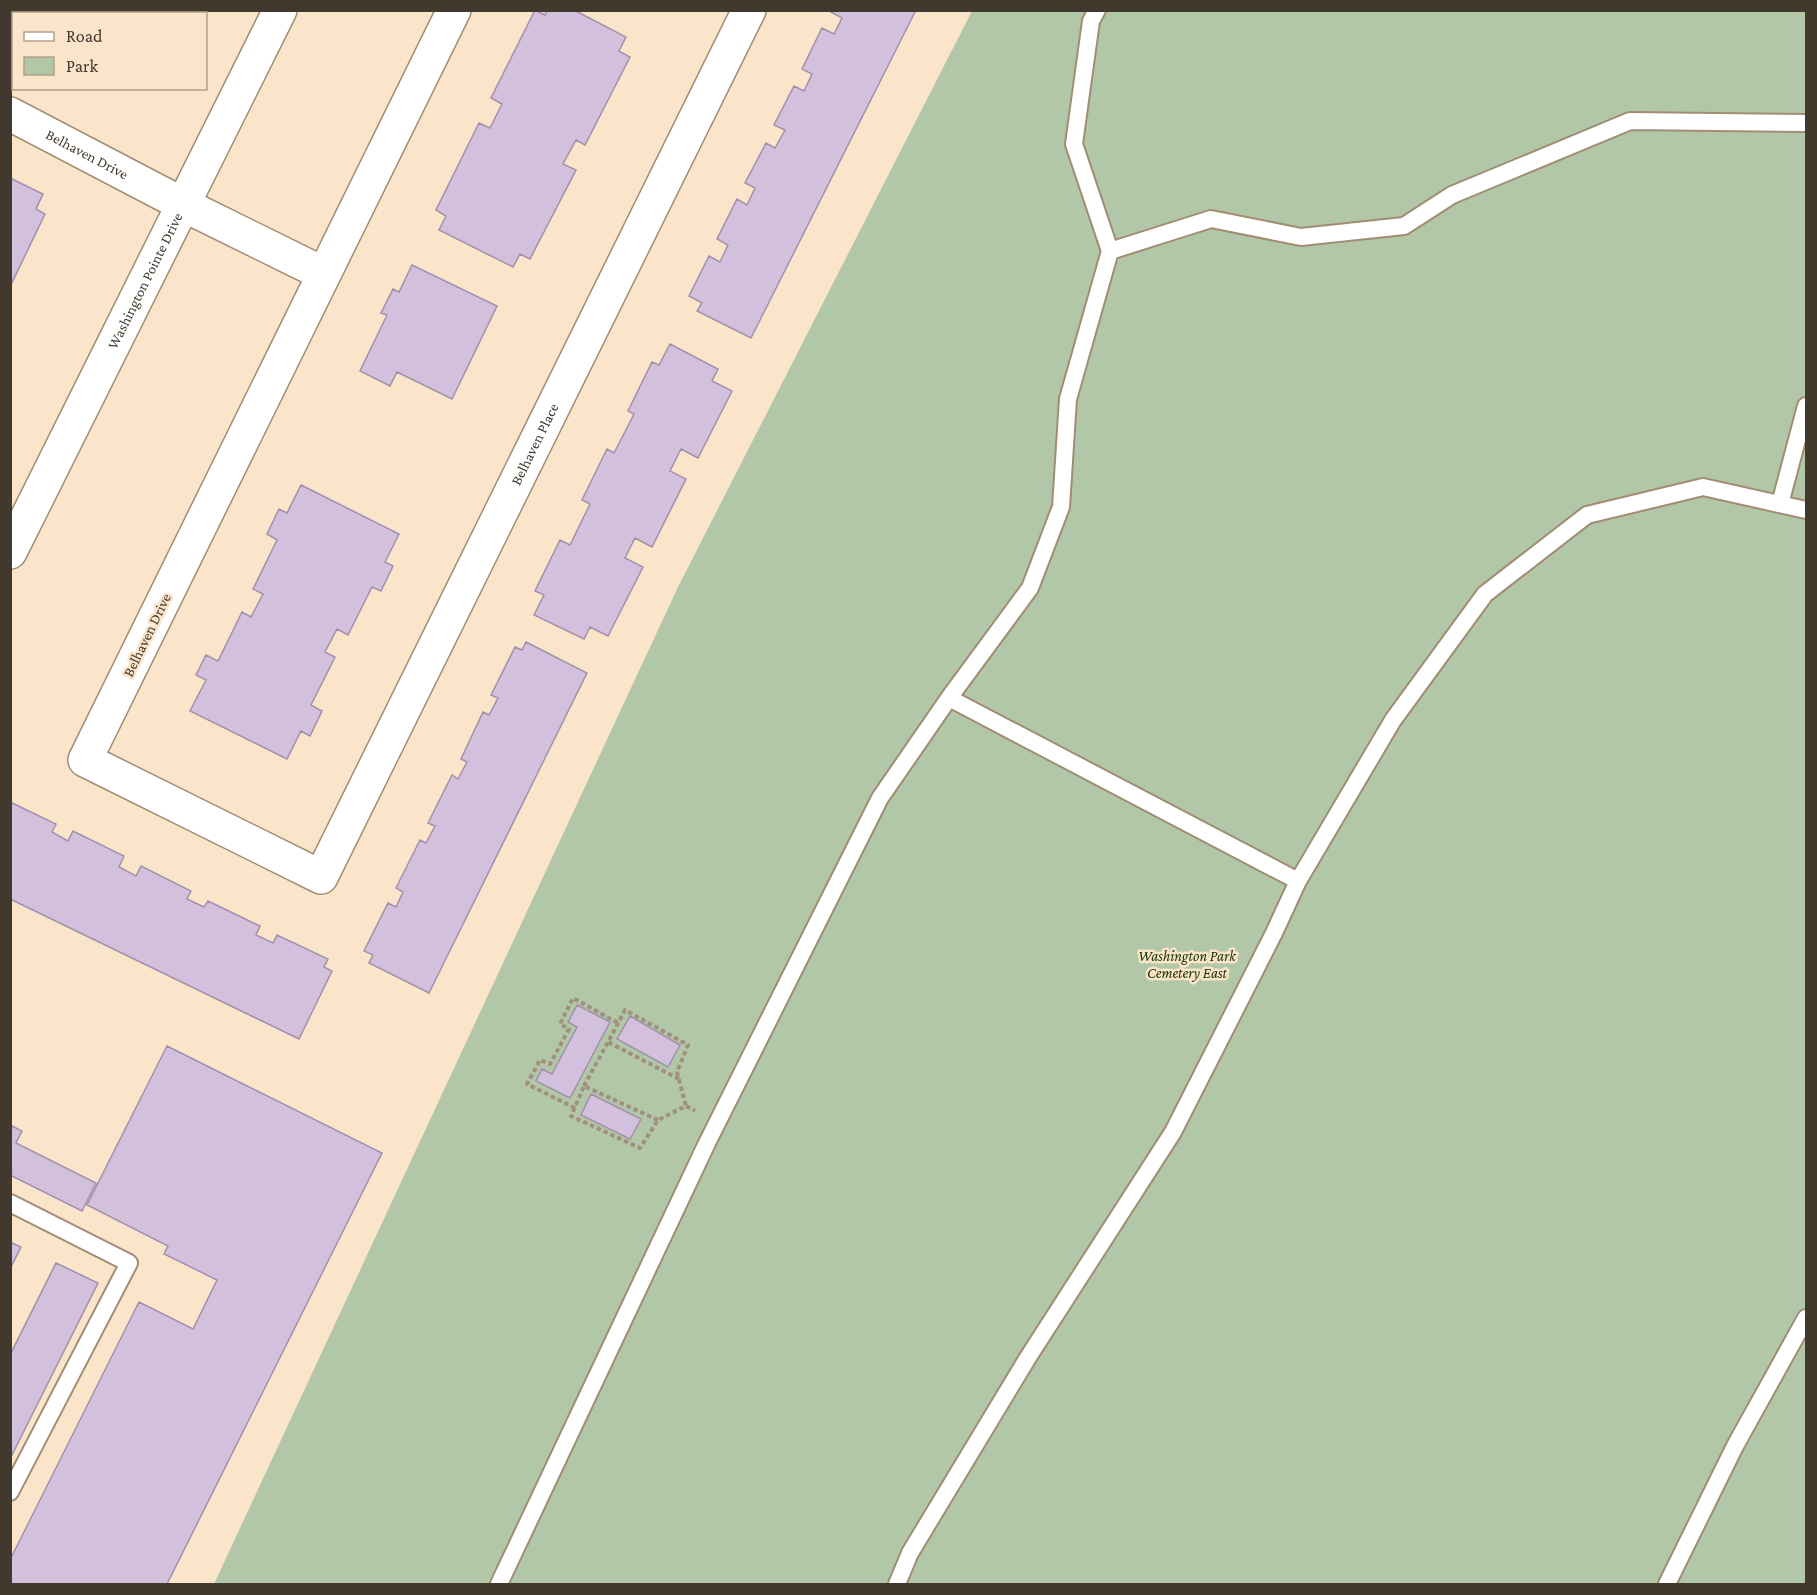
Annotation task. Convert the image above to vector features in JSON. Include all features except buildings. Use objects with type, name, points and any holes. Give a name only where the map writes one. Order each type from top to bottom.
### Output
[{"type":"street","name":"Washington Pointe Drive","points":[[10,552],[280,10]]},
{"type":"street","name":"Belhaven Drive","points":[[321,877],[85,760],[454,10]]},
{"type":"street","name":"Belhaven Place","points":[[321,877],[749,10]]},
{"type":"street","name":"Belhaven Drive","points":[[10,114],[184,205],[324,274]]},
{"type":"lane","points":[[499,1584],[717,1122],[880,798],[949,698],[1030,588],[1061,507],[1068,399],[1110,252],[1074,144],[1090,21],[1097,10]]},
{"type":"lane","points":[[1110,252],[1211,219],[1301,237],[1404,226],[1452,195],[1630,121],[1806,123]]},
{"type":"lane","points":[[1780,504],[1806,406]]},
{"type":"lane","points":[[897,1584],[910,1553],[1027,1359],[1173,1132],[1298,881],[1393,720],[1485,594],[1587,515],[1703,487],[1806,510]]},
{"type":"lane","points":[[949,698],[1298,881]]},
{"type":"lane","points":[[10,1203],[129,1263],[10,1492]]},
{"type":"lane","points":[[1667,1584],[1735,1446],[1806,1318]]},
{"type":"path","points":[[575,1108],[527,1084],[540,1060],[550,1064],[564,1038],[568,1029],[560,1024],[573,998],[618,1023]]},
{"type":"path","points":[[686,1106],[658,1120],[640,1149],[571,1116],[584,1086],[625,1010],[688,1045],[677,1072],[686,1106],[717,1122]]},
{"type":"path","points":[[608,1042],[679,1078]]},
{"type":"path","points":[[584,1086],[658,1120]]},
{"type":"green space","name":"Washington Park Cemetery East","points":[[972,11],[1806,11],[1806,1584],[214,1584],[678,587]]}]
